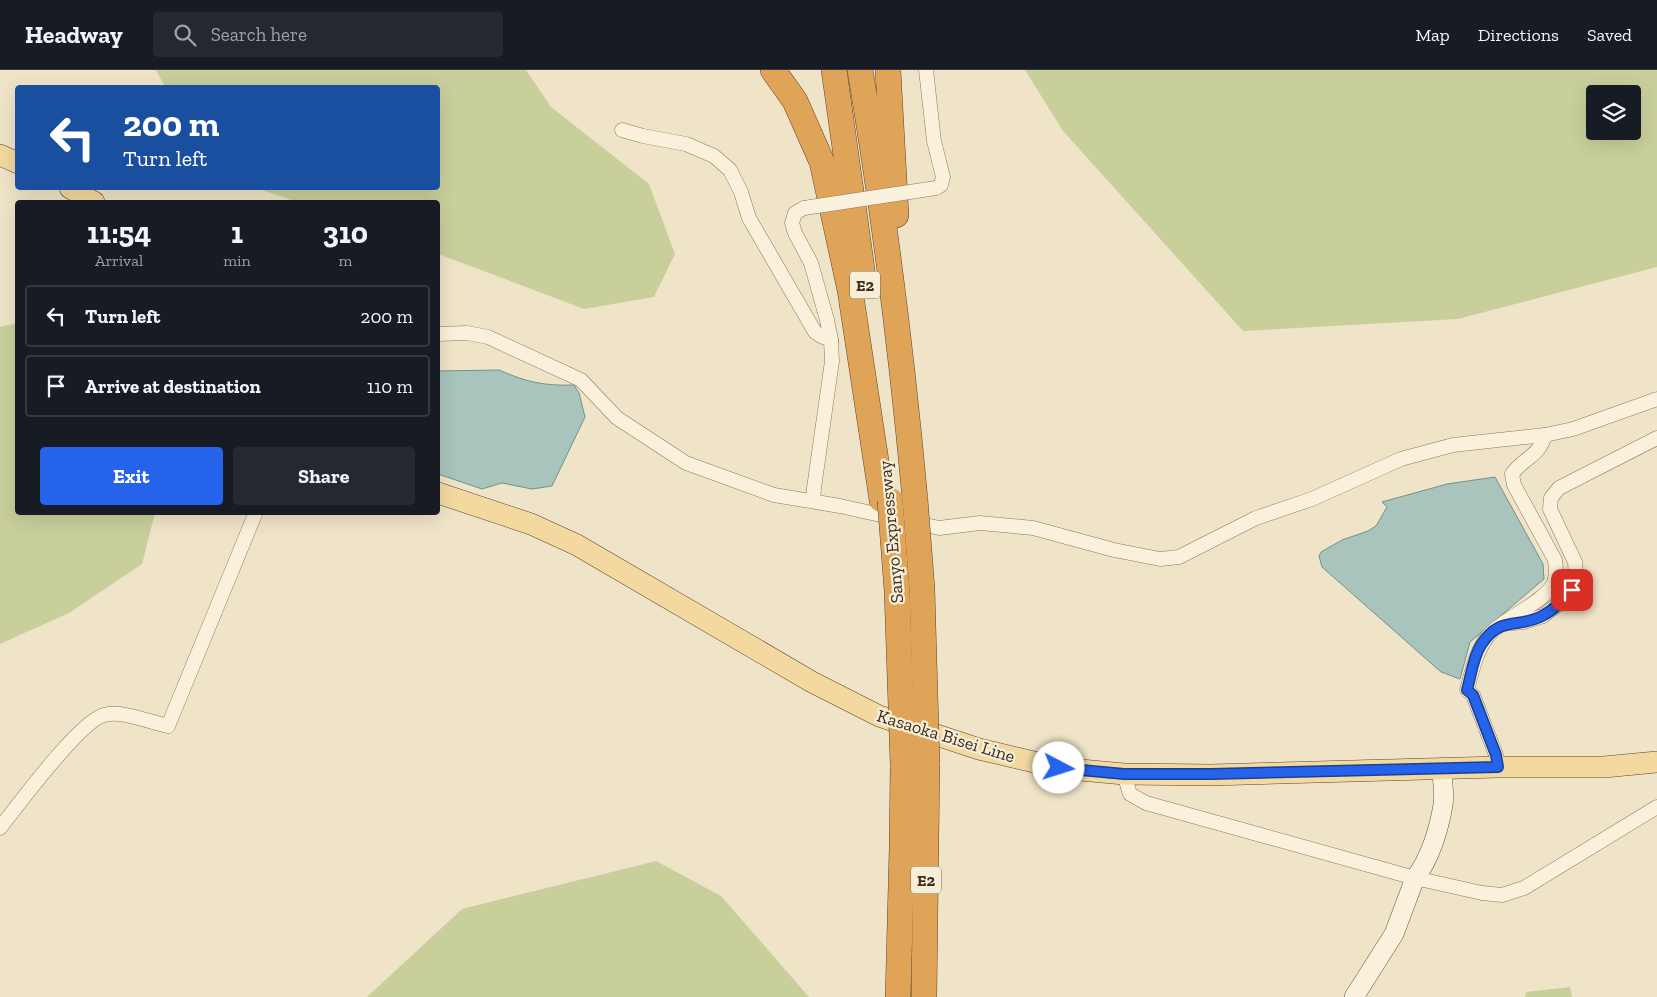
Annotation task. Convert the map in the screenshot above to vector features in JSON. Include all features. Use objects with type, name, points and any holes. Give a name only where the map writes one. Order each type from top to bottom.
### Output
[{"type":"highway","points":[[773,70],[795,101],[822,162],[850,290],[886,500]]},
{"type":"highway","name":"Sanyo Expressway","points":[[834,70],[865,289],[897,591],[902,765],[898,997]]},
{"type":"highway","name":"Sanyo Expressway","points":[[860,70],[905,387],[922,589],[927,763],[924,997]]},
{"type":"highway","points":[[888,70],[905,387]]},
{"type":"main road","points":[[0,155],[15,162]]},
{"type":"main road","points":[[73,190],[91,200]]},
{"type":"main road","name":"Kasaoka Bisei Line","points":[[440,494],[531,524],[578,545],[812,682],[879,716],[997,753],[1059,768],[1124,774],[1211,774],[1498,767],[1604,767],[1657,762]]},
{"type":"main road","points":[[1354,997],[1394,934],[1415,878],[1436,834],[1444,803],[1442,769]]},
{"type":"street","points":[[814,501],[814,488],[832,361],[831,340],[811,263],[795,233],[792,223],[795,213],[804,208],[936,188],[941,185],[943,177],[934,142],[926,70]]},
{"type":"street","points":[[622,130],[642,136],[686,144],[714,156],[730,170],[741,192],[749,218],[815,332],[831,340]]},
{"type":"street","points":[[440,334],[467,333],[488,337],[581,380],[618,418],[686,463],[774,495],[794,500],[814,501],[939,528],[980,523],[1033,528],[1114,550],[1160,559],[1179,557],[1256,518],[1312,498],[1401,459],[1453,445],[1545,435],[1573,429],[1657,399]]},
{"type":"street","points":[[1498,767],[1496,755],[1473,695],[1467,690],[1480,646],[1490,634],[1542,595],[1553,584],[1556,572],[1555,560],[1514,485],[1512,474],[1517,467],[1531,458],[1542,445],[1545,435]]},
{"type":"street","points":[[1503,624],[1523,622],[1543,616],[1561,602],[1572,590],[1576,578],[1575,562],[1550,509],[1551,498],[1559,488],[1657,438]]},
{"type":"street","points":[[0,828],[55,759],[95,719],[103,715],[123,715],[168,726],[255,515]]},
{"type":"street","points":[[1124,774],[1130,794],[1146,803],[1415,878],[1482,893],[1502,895],[1524,888],[1657,807]]},
{"type":"green space","points":[[156,70],[526,70],[551,107],[649,184],[675,254],[654,297],[584,309],[440,255],[440,200],[291,200],[263,190],[440,190],[440,85],[164,85]]},
{"type":"green space","points":[[1025,70],[1657,70],[1657,267],[1458,319],[1243,331],[1063,131]]},
{"type":"green space","points":[[15,323],[15,515],[154,515],[142,564],[69,613],[0,644],[0,327]]},
{"type":"green space","points":[[656,861],[721,896],[809,997],[367,997],[462,909]]},
{"type":"green space","points":[[1570,987],[1572,997],[1525,997],[1526,992]]},
{"type":"water","points":[[499,370],[518,378],[535,382],[553,385],[574,385],[579,393],[585,417],[552,486],[532,489],[502,483],[482,489],[440,475],[440,371]]},
{"type":"water","points":[[1495,477],[1543,564],[1544,579],[1470,642],[1460,679],[1441,672],[1322,567],[1319,556],[1321,552],[1342,540],[1368,531],[1376,526],[1387,507],[1382,502],[1447,484]]},
{"type":"route","points":[[1059,768],[1124,774],[1211,774],[1498,767],[1496,755],[1473,695],[1467,690],[1480,646],[1490,634],[1503,624],[1523,622],[1543,616],[1561,602],[1572,590]]}]
